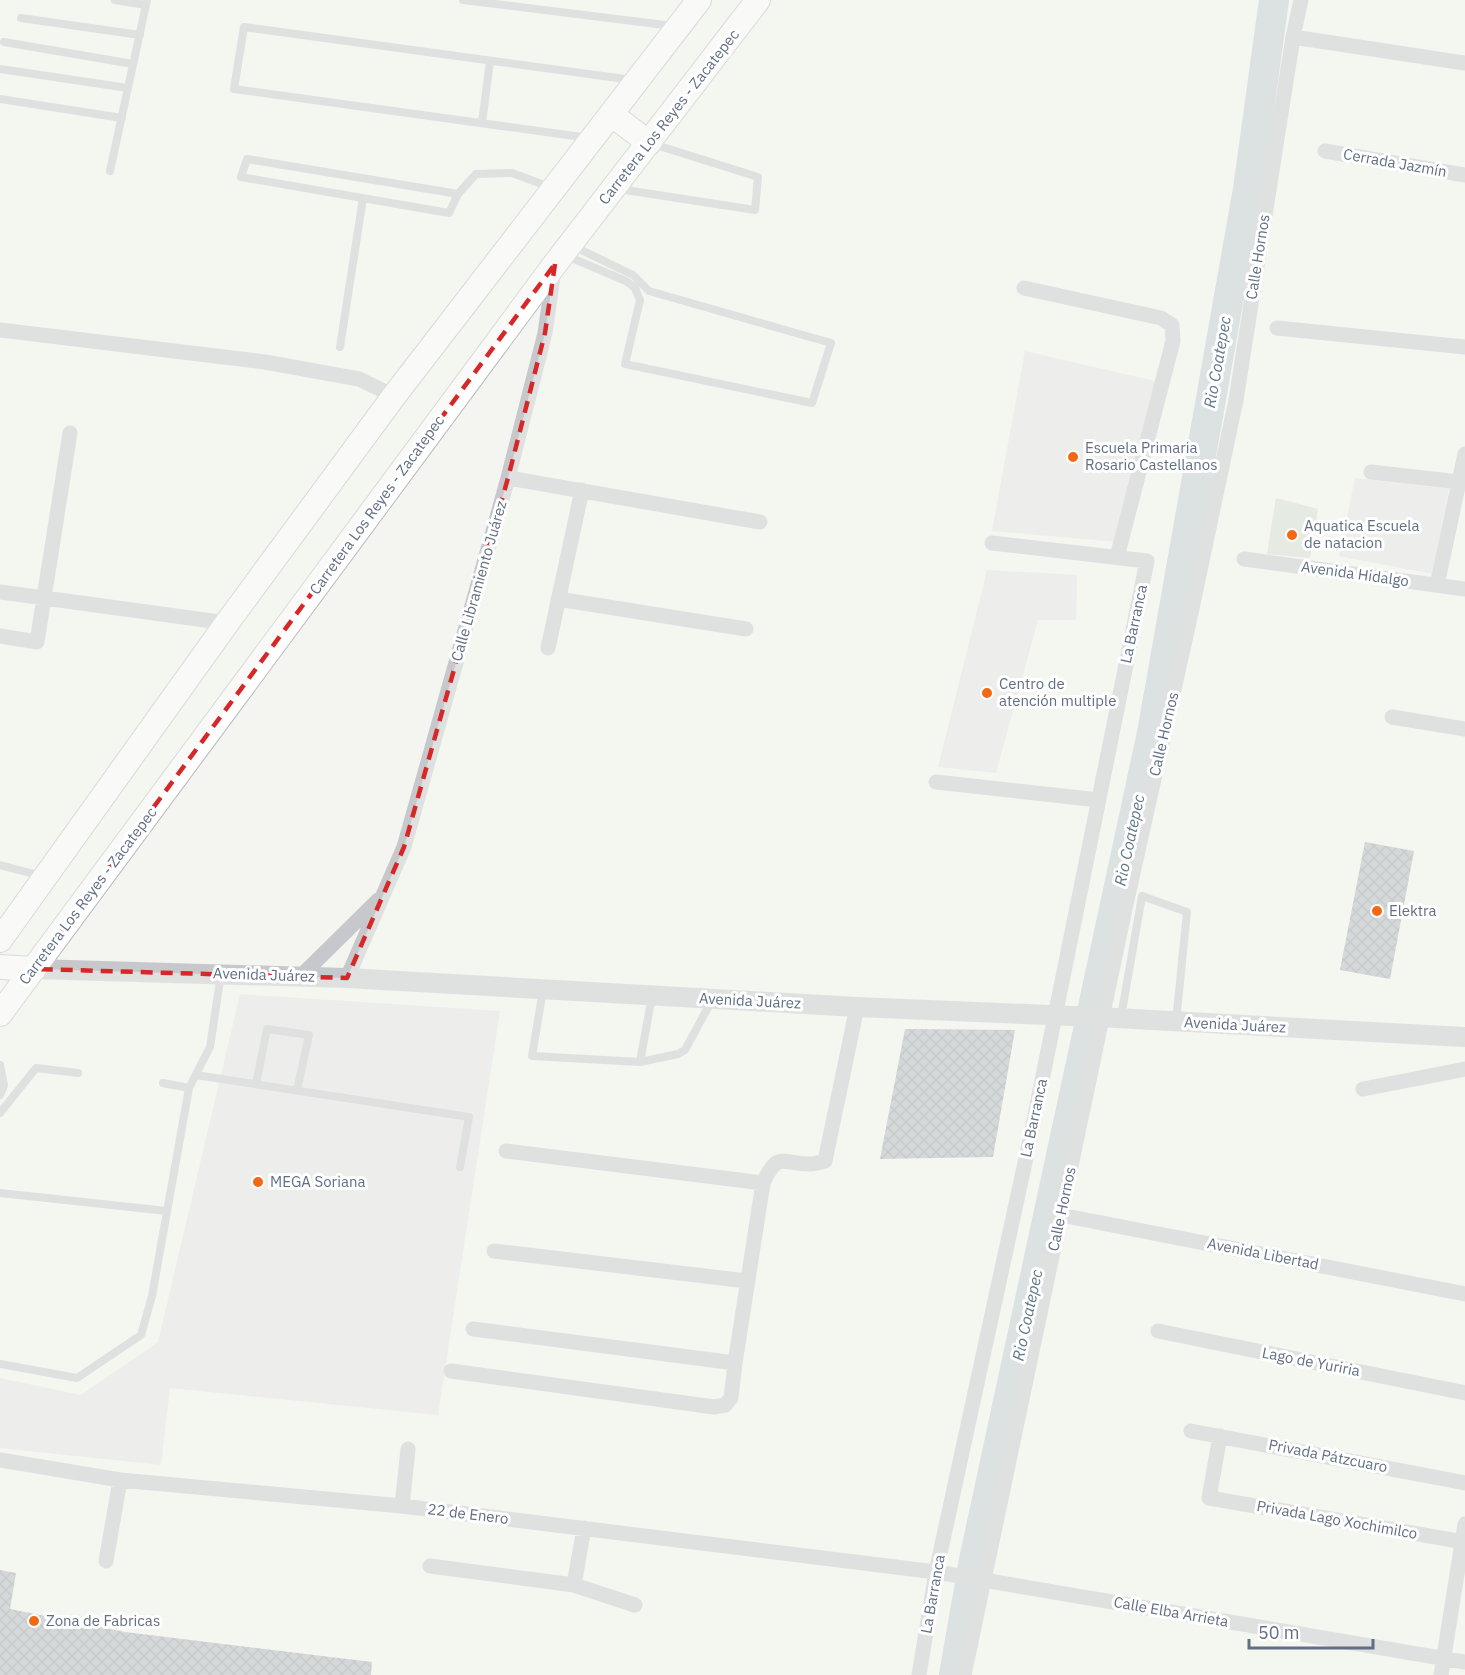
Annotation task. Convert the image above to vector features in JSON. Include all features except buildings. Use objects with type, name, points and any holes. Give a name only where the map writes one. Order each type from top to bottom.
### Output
[{"type":"main road","points":[[0,940],[227,623],[394,396],[699,0]]},
{"type":"main road","name":"Carretera Los Reyes - Zacatepec","points":[[0,1014],[563,255],[758,0]]},
{"type":"main road","points":[[611,114],[650,143]]},
{"type":"main road","points":[[0,967],[34,969]]},
{"type":"street","name":"Calle Hornos","points":[[964,1675],[981,1580],[1107,1018],[1236,400],[1293,37],[1301,0]]},
{"type":"street","points":[[1293,37],[1465,63]]},
{"type":"street","name":"Cerrada Jazmín","points":[[1325,151],[1465,175]]},
{"type":"street","name":"Calle Libramiento Juárez","points":[[347,978],[404,847],[508,478],[563,255]]},
{"type":"street","points":[[992,543],[1117,557],[1173,340],[1172,325],[1161,318],[1024,288]]},
{"type":"street","points":[[1277,328],[1465,347]]},
{"type":"street","points":[[0,330],[277,364],[359,379],[394,396]]},
{"type":"street","points":[[0,636],[37,642],[70,433]]},
{"type":"street","points":[[1437,585],[1465,454]]},
{"type":"street","points":[[1371,472],[1459,482]]},
{"type":"street","points":[[508,478],[760,522]]},
{"type":"street","points":[[548,648],[582,490]]},
{"type":"street","name":"La Barranca","points":[[919,1675],[938,1573],[1031,1135],[1063,1016],[1099,800],[1147,561],[1117,557]]},
{"type":"street","name":"Avenida Hidalgo","points":[[1244,559],[1465,589]]},
{"type":"street","points":[[0,592],[227,623]]},
{"type":"street","points":[[558,599],[746,629]]},
{"type":"street","points":[[1392,717],[1465,729]]},
{"type":"street","points":[[936,783],[1099,800]]},
{"type":"street","name":"Calle Libramiento Juárez","points":[[301,976],[385,893]]},
{"type":"street","name":"Avenida Juárez","points":[[34,969],[347,978],[856,1007],[1465,1037]]},
{"type":"street","points":[[451,1371],[714,1407],[725,1405],[731,1398],[763,1183],[776,1163],[786,1160],[812,1165],[825,1161],[856,1007]]},
{"type":"street","points":[[1363,1089],[1465,1070]]},
{"type":"street","points":[[506,1151],[763,1183]]},
{"type":"street","name":"Avenida Libertad","points":[[1061,1215],[1465,1294]]},
{"type":"street","points":[[494,1251],[747,1281]]},
{"type":"street","points":[[472,1329],[735,1363]]},
{"type":"street","name":"Lago de Yuriria","points":[[1158,1331],[1465,1393]]},
{"type":"street","name":"Privada Pátzcuaro","points":[[1191,1431],[1465,1483]]},
{"type":"street","name":"Privada Lago Xochimilco","points":[[1220,1436],[1209,1498],[1463,1542]]},
{"type":"street","points":[[402,1506],[408,1449]]},
{"type":"street","name":"22 de Enero","points":[[0,1460],[120,1480],[402,1506],[938,1573]]},
{"type":"street","points":[[106,1561],[120,1480]]},
{"type":"street","points":[[1441,1675],[1465,1524]]},
{"type":"street","points":[[574,1585],[584,1528]]},
{"type":"street","points":[[430,1566],[574,1585],[635,1605]]},
{"type":"street","name":"Calle Elba Arrieta","points":[[938,1573],[1465,1662]]},
{"type":"lane","points":[[110,171],[146,3],[115,0]]},
{"type":"lane","points":[[463,0],[678,27]]},
{"type":"lane","points":[[21,18],[140,35]]},
{"type":"lane","points":[[592,138],[234,89],[244,27],[637,80]]},
{"type":"lane","points":[[4,42],[133,64]]},
{"type":"lane","points":[[482,123],[490,60]]},
{"type":"lane","points":[[0,69],[128,88]]},
{"type":"lane","points":[[0,99],[122,118]]},
{"type":"lane","points":[[614,188],[755,210],[758,177],[650,143]]},
{"type":"lane","points":[[458,194],[247,159],[241,177],[449,213],[458,194],[476,174],[512,173],[554,188]]},
{"type":"lane","points":[[340,347],[363,198]]},
{"type":"lane","points":[[563,255],[633,275],[649,291],[831,343],[812,403],[625,364],[640,300],[635,288],[626,281],[563,255]]},
{"type":"lane","points":[[0,865],[45,877]]},
{"type":"lane","points":[[1107,1018],[1142,896],[1187,912],[1176,1022]]},
{"type":"lane","points":[[0,1364],[77,1378],[141,1335],[152,1296],[189,1088],[210,1047],[221,974]]},
{"type":"lane","points":[[543,989],[532,1056],[640,1062],[678,1054],[685,1050],[712,999]]},
{"type":"lane","points":[[640,1062],[653,995]]},
{"type":"lane","points":[[256,1084],[267,1029],[309,1035],[297,1090]]},
{"type":"lane","points":[[0,1065],[4,1085],[0,1095]]},
{"type":"lane","points":[[0,1113],[36,1068],[78,1073]]},
{"type":"lane","points":[[196,1075],[469,1117],[460,1167]]},
{"type":"lane","points":[[163,1083],[189,1088]]},
{"type":"lane","points":[[0,1193],[167,1211]]},
{"type":"highlighted area","points":[[555,264],[545,333],[508,478],[404,847],[347,978],[34,969]]},
{"type":"shaded area","name":"Escuela Primaria Rosario Castellanos","points":[[1025,351],[1159,382],[1118,542],[992,531]]},
{"type":"shaded area","points":[[1355,478],[1449,489],[1432,574],[1339,556]]},
{"type":"shaded area","name":"Aquatica Escuela de natacion","points":[[1276,498],[1318,509],[1310,558],[1267,554]]},
{"type":"shaded area","name":"Centro de atención multiple","points":[[987,570],[1077,575],[1076,620],[1038,620],[996,773],[938,767]]},
{"type":"shaded area","points":[[240,994],[500,1011],[438,1415],[170,1388],[161,1465],[0,1448],[0,1378],[81,1395],[158,1342]]},
{"type":"waterway","name":"Rio Coatepec","points":[[954,1675],[974,1560],[1152,733],[1248,189],[1274,0]]},
{"type":"place","name":"Escuela Primaria Rosario Castellanos","points":[[1073,457]]},
{"type":"place","name":"Aquatica Escuela de natacion","points":[[1292,535]]},
{"type":"place","name":"Centro de atención multiple","points":[[987,693]]},
{"type":"place","name":"Elektra","points":[[1377,911]]},
{"type":"place","name":"MEGA Soriana","points":[[258,1182]]},
{"type":"place","name":"Zona de Fabricas","points":[[34,1621]]}]
